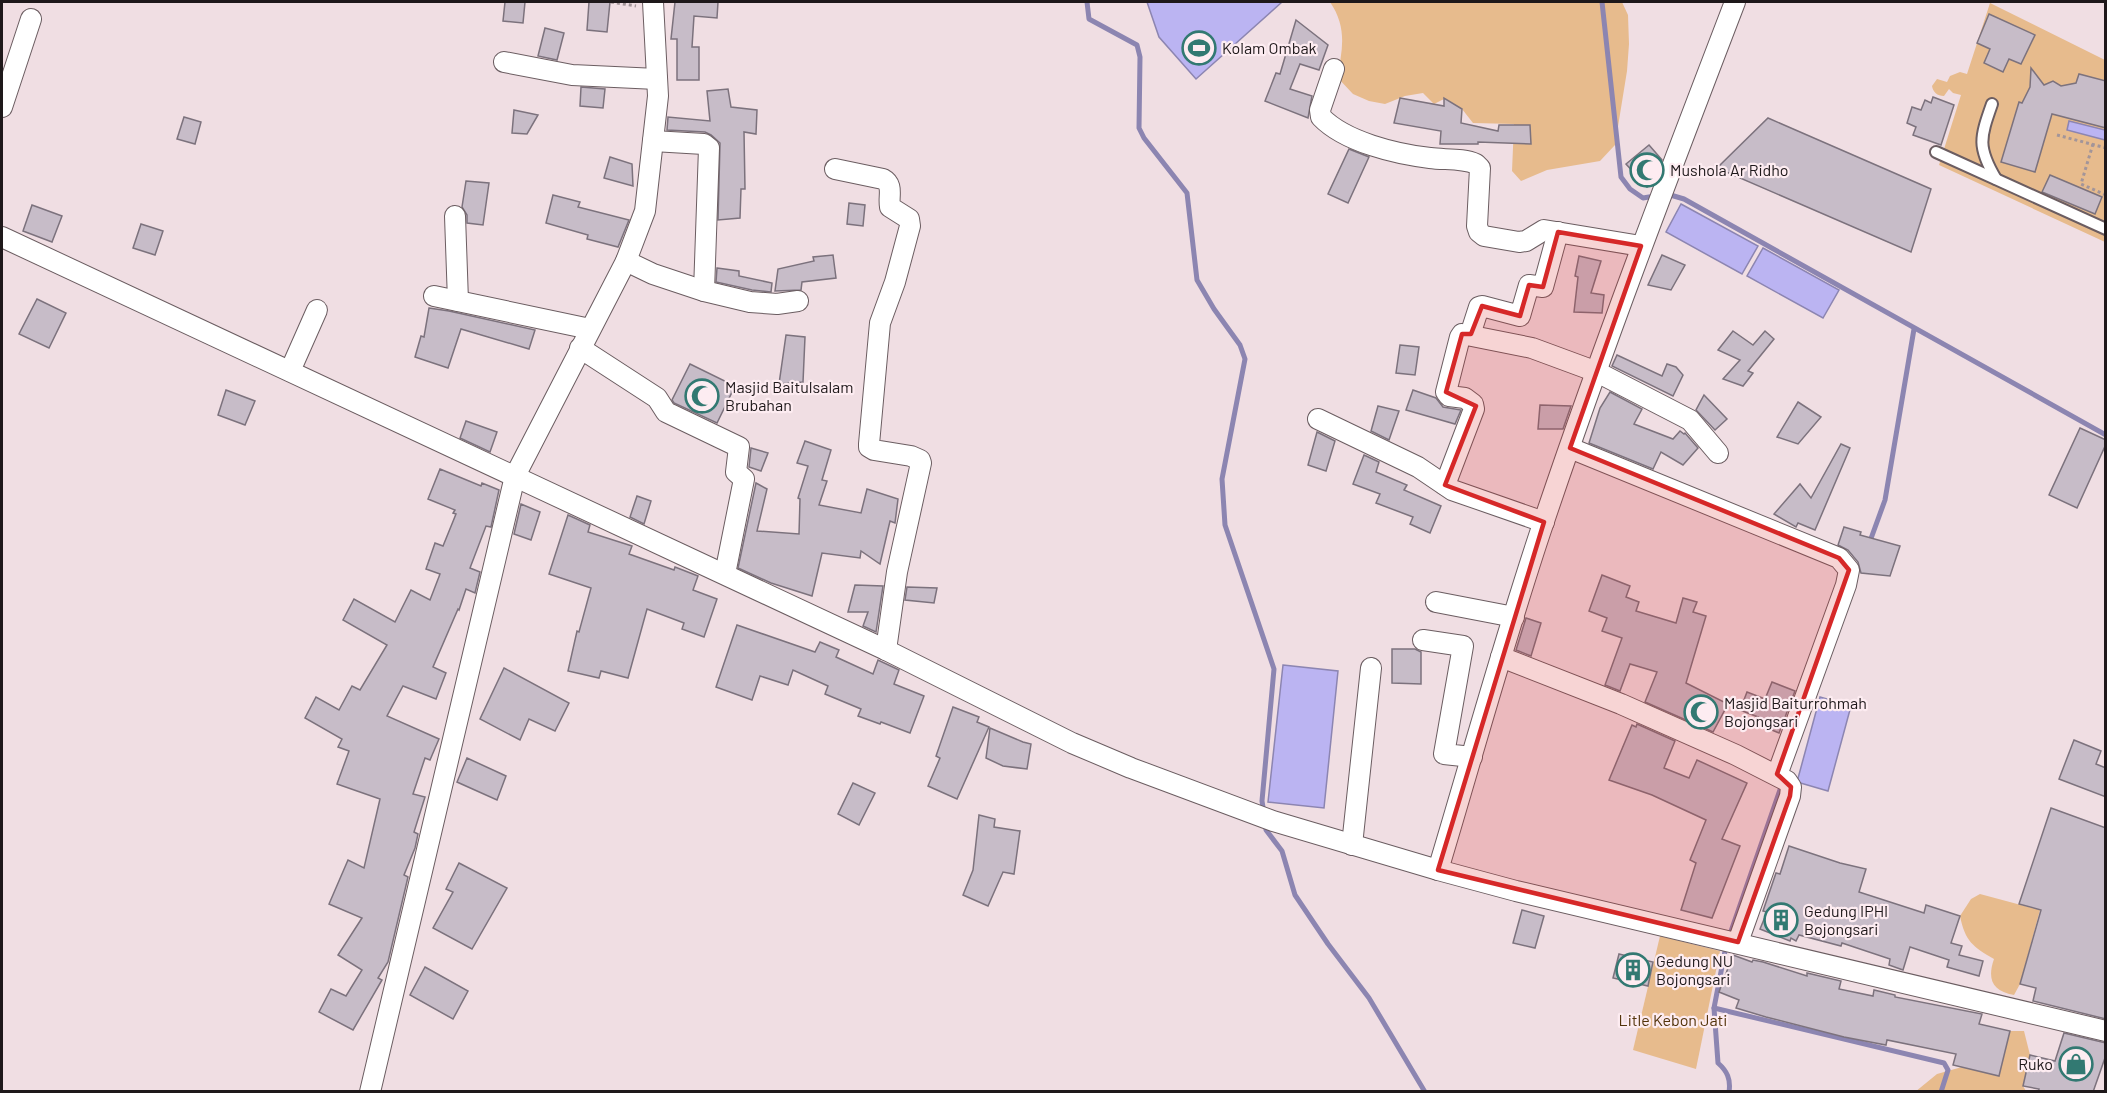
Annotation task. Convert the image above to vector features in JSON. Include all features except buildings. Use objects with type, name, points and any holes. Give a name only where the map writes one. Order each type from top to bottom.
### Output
[{"type":"street","points":[[1438,870],[1544,522],[1641,246],[1735,2]]},
{"type":"street","points":[[370,1092],[514,476],[626,261],[645,211],[658,96],[654,6]]},
{"type":"street","points":[[2,107],[32,19]]},
{"type":"street","points":[[504,62],[572,75],[657,78]]},
{"type":"street","points":[[1334,69],[1320,110],[1321,117],[1326,123],[1376,148],[1476,164],[1480,168],[1477,226],[1479,232],[1484,236],[1519,242],[1526,241],[1544,230],[1641,246]]},
{"type":"street","points":[[653,141],[704,144],[709,148],[704,291]]},
{"type":"street","points":[[835,169],[889,182],[890,207],[909,219],[910,226],[895,282],[880,323],[869,444],[869,447],[874,450],[911,456],[920,460],[921,464],[897,572],[886,650]]},
{"type":"street","points":[[454,216],[458,301]]},
{"type":"street","points":[[1470,335],[1479,307],[1482,306],[1519,323],[1529,285],[1543,287],[1558,232]]},
{"type":"street","points":[[2,237],[725,574],[886,650],[1082,747],[1131,768],[1266,818],[1438,870],[1516,891],[2106,1031]]},
{"type":"street","points":[[626,261],[653,274],[704,291],[764,305],[798,301]]},
{"type":"street","points":[[434,296],[590,329]]},
{"type":"street","points":[[290,371],[317,310]]},
{"type":"street","points":[[1445,485],[1474,409],[1473,404],[1465,398],[1449,396],[1446,392],[1462,334],[1532,348],[1597,372],[1690,420],[1718,453]]},
{"type":"street","points":[[580,348],[657,398],[666,412],[739,447],[736,471],[744,479],[725,574]]},
{"type":"street","points":[[1318,419],[1418,467],[1452,490],[1544,522]]},
{"type":"street","points":[[1570,448],[1839,558],[1845,563],[1849,570],[1846,585],[1782,778]]},
{"type":"street","points":[[1436,602],[1514,617]]},
{"type":"street","points":[[1423,640],[1463,646],[1444,754],[1472,758]]},
{"type":"street","points":[[1501,657],[1622,704],[1782,778],[1791,787],[1790,796],[1731,941]]},
{"type":"street","points":[[1352,844],[1371,668]]},
{"type":"lane","points":[[1992,104],[1981,136],[1986,164],[1996,180]]},
{"type":"lane","points":[[1936,152],[2106,230]]},
{"type":"path","points":[[611,2],[654,6]]},
{"type":"path","points":[[2057,135],[2106,148]]},
{"type":"path","points":[[2093,144],[2081,184],[2106,195]]},
{"type":"highlighted area","points":[[1558,232],[1641,246],[1570,448],[1839,558],[1849,570],[1777,774],[1791,787],[1790,796],[1738,942],[1438,870],[1544,522],[1445,485],[1476,406],[1446,392],[1462,334],[1471,334],[1482,306],[1520,316],[1529,285],[1543,287]]},
{"type":"green space","points":[[1330,2],[1622,2],[1628,15],[1629,44],[1615,145],[1600,161],[1547,170],[1521,181],[1512,171],[1514,124],[1473,123],[1462,109],[1449,115],[1444,99],[1434,104],[1423,93],[1405,96],[1385,104],[1369,101],[1353,94],[1337,77],[1342,38],[1339,20]]},
{"type":"green space","points":[[1990,3],[2105,60],[2105,242],[1939,165],[1961,95],[1949,89],[1944,96],[1939,95],[1934,92],[1932,86],[1937,79],[1947,82],[1950,76],[1960,72],[1967,74]]},
{"type":"green space","points":[[1980,894],[2040,910],[2020,984],[2014,995],[1996,987],[1991,978],[1994,959],[1971,942],[1964,932],[1960,916],[1971,899]]},
{"type":"green space","name":"Litle Kebon Jati","points":[[1660,936],[1720,951],[1696,1069],[1633,1050]]},
{"type":"green space","points":[[2010,1031],[2024,1031],[2030,1055],[2023,1086],[2026,1091],[1915,1092],[1937,1074],[1962,1067],[1999,1076]]},
{"type":"shaded area","name":"Kolam Ombak","points":[[1147,2],[1282,2],[1196,79],[1159,37]]},
{"type":"shaded area","points":[[2069,121],[2105,130],[2105,140],[2067,130]]},
{"type":"shaded area","points":[[1681,204],[1758,246],[1742,274],[1666,232]]},
{"type":"shaded area","points":[[1763,248],[1839,290],[1823,318],[1747,276]]},
{"type":"shaded area","points":[[1283,665],[1338,671],[1324,808],[1268,802]]},
{"type":"shaded area","points":[[1820,697],[1851,706],[1828,791],[1797,782]]},
{"type":"waterway","points":[[1087,2],[1089,19],[1137,45],[1140,57],[1139,128],[1144,138],[1187,193],[1197,280],[1214,309],[1240,345],[1245,359],[1222,479],[1225,525],[1274,669],[1262,801],[1264,814]]},
{"type":"waterway","points":[[1602,2],[1621,177],[1630,189],[1643,198],[1655,196]]},
{"type":"waterway","points":[[1667,194],[1684,199],[2106,435]]},
{"type":"waterway","points":[[1869,544],[1885,500],[1914,329]]},
{"type":"waterway","points":[[1729,937],[1782,784]]},
{"type":"waterway","points":[[1265,823],[1266,830],[1282,851],[1295,895],[1369,998],[1425,1092]]},
{"type":"waterway","points":[[1726,946],[1714,1008],[1718,1063],[1728,1076],[1729,1092]]},
{"type":"waterway","points":[[1714,1008],[1944,1063],[1948,1070],[1941,1092]]},
{"type":"place","name":"Kolam Ombak","points":[[1199,48]]},
{"type":"place","name":"Mushola Ar Ridho","points":[[1647,170]]},
{"type":"place","name":"Masjid Baitulsalam Brubahan","points":[[702,396]]},
{"type":"place","name":"Masjid Baiturrohmah Bojongsari","points":[[1701,712]]},
{"type":"place","name":"Gedung IPHI Bojongsari","points":[[1781,920]]},
{"type":"place","name":"Gedung NU Bojongsari","points":[[1633,970]]},
{"type":"place","name":"Ruko","points":[[2076,1064]]}]
